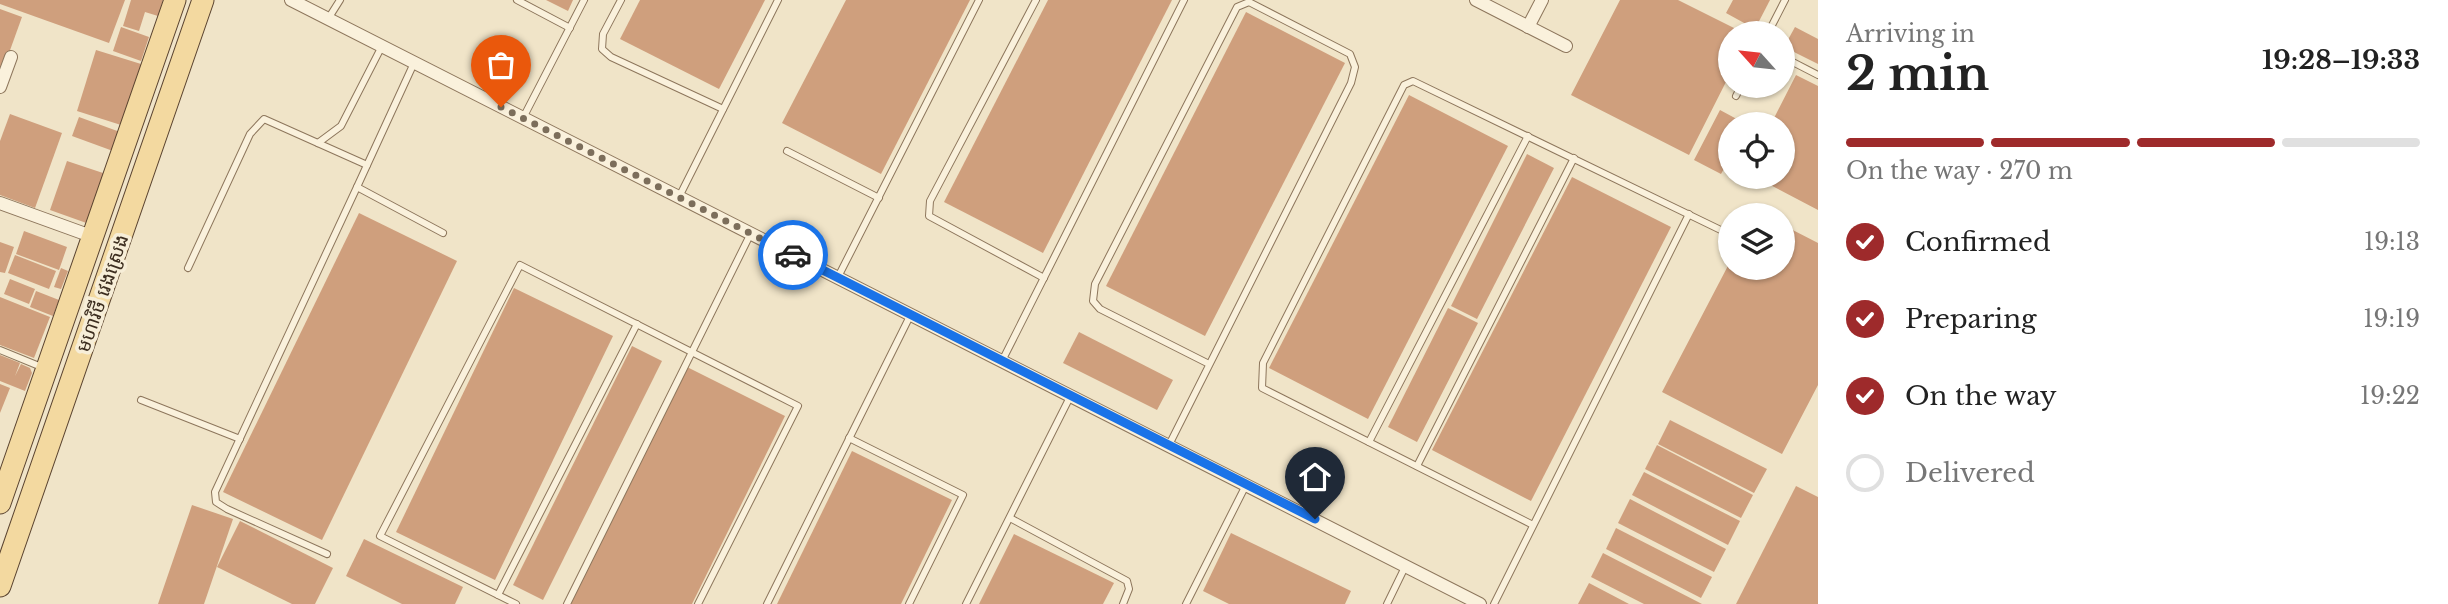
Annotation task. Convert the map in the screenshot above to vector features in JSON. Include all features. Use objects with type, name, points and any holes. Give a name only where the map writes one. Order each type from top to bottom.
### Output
[{"type":"main road","name":"មហាវិថី វេងស្រេង","points":[[0,503],[175,0]]},
{"type":"main road","name":"មហាវិថី វេងស្រេង","points":[[0,586],[204,0]]},
{"type":"street","points":[[291,0],[1480,604]]},
{"type":"street","points":[[1476,0],[1566,46]]},
{"type":"street","points":[[1528,27],[1542,0]]},
{"type":"street","points":[[0,87],[11,57]]},
{"type":"street","points":[[0,203],[91,236]]},
{"type":"lane","points":[[328,19],[340,0]]},
{"type":"lane","points":[[517,0],[570,28]]},
{"type":"lane","points":[[523,118],[584,0]]},
{"type":"lane","points":[[621,0],[603,34],[601,49],[611,57],[723,109]]},
{"type":"lane","points":[[679,197],[778,0]]},
{"type":"lane","points":[[838,278],[979,0]]},
{"type":"lane","points":[[1036,0],[930,201],[929,216],[1044,278]]},
{"type":"lane","points":[[1002,360],[1184,0]]},
{"type":"lane","points":[[1774,21],[1785,0]]},
{"type":"lane","points":[[1169,445],[1352,83],[1355,67],[1350,54],[1248,2],[1237,8],[1095,284],[1093,301],[1100,309],[1209,363]]},
{"type":"lane","points":[[318,143],[341,127],[382,46]]},
{"type":"lane","points":[[327,554],[216,502],[215,492],[414,63]]},
{"type":"lane","points":[[1796,64],[1818,75]]},
{"type":"lane","points":[[1533,526],[1262,388],[1260,379],[1263,363],[1404,85],[1413,81],[1718,228]]},
{"type":"lane","points":[[188,268],[250,134],[264,119],[367,165]]},
{"type":"lane","points":[[1369,442],[1528,136]]},
{"type":"lane","points":[[787,150],[879,198]]},
{"type":"lane","points":[[1417,466],[1574,158]]},
{"type":"lane","points":[[357,187],[443,233]]},
{"type":"lane","points":[[1494,604],[1689,214]]},
{"type":"lane","points":[[567,604],[751,233]]},
{"type":"lane","points":[[516,604],[380,536],[520,265],[798,406],[698,604]]},
{"type":"lane","points":[[767,604],[911,314]]},
{"type":"lane","points":[[498,595],[637,324]]},
{"type":"lane","points":[[0,350],[46,369]]},
{"type":"lane","points":[[966,604],[1071,395]]},
{"type":"lane","points":[[141,400],[240,439]]},
{"type":"lane","points":[[849,438],[963,495],[909,604]]},
{"type":"lane","points":[[1196,604],[1187,602],[1246,485]]},
{"type":"lane","points":[[1010,519],[1127,581],[1129,589],[1123,604]]},
{"type":"lane","points":[[1387,604],[1406,565]]},
{"type":"building","points":[[0,0],[125,0],[109,43],[0,4]]},
{"type":"building","points":[[131,0],[163,0],[158,16],[145,12],[139,31],[123,26]]},
{"type":"building","points":[[546,0],[573,0],[568,11]]},
{"type":"building","points":[[640,0],[765,0],[719,89],[620,39]]},
{"type":"building","points":[[846,0],[970,0],[881,174],[782,123]]},
{"type":"building","points":[[1048,0],[1172,0],[1043,253],[944,202]]},
{"type":"building","points":[[1620,0],[1678,0],[1720,21],[1718,98],[1689,155],[1571,95]]},
{"type":"building","points":[[1733,0],[1770,0],[1759,21],[1740,21],[1726,13]]},
{"type":"building","points":[[0,9],[22,17],[0,78]]},
{"type":"building","points":[[1246,12],[1345,63],[1205,336],[1106,286]]},
{"type":"building","points":[[121,27],[149,37],[141,61],[113,51]]},
{"type":"building","points":[[1796,28],[1818,39],[1818,64],[1796,53]]},
{"type":"building","points":[[96,50],[141,64],[121,125],[77,111]]},
{"type":"building","points":[[1796,75],[1818,86],[1818,210],[1778,189],[1795,189],[1795,112],[1777,112],[1784,98],[1796,98]]},
{"type":"building","points":[[1409,95],[1508,146],[1368,419],[1269,368]]},
{"type":"building","points":[[10,114],[62,133],[35,208],[0,195],[0,141]]},
{"type":"building","points":[[1718,114],[1718,172],[1694,160]]},
{"type":"building","points":[[79,117],[120,132],[113,151],[72,136]]},
{"type":"building","points":[[1527,154],[1554,168],[1477,319],[1451,306]]},
{"type":"building","points":[[67,161],[109,175],[92,225],[50,210]]},
{"type":"building","points":[[1572,177],[1671,227],[1531,501],[1432,450]]},
{"type":"building","points":[[359,213],[457,261],[322,540],[223,492]]},
{"type":"building","points":[[24,231],[67,247],[59,270],[16,254]]},
{"type":"building","points":[[1795,231],[1818,243],[1818,385],[1782,454],[1662,392],[1721,280],[1795,280]]},
{"type":"building","points":[[0,242],[14,247],[5,273],[0,272]]},
{"type":"building","points":[[15,255],[56,271],[49,289],[8,273]]},
{"type":"building","points":[[61,268],[68,271],[61,289],[54,287]]},
{"type":"building","points":[[10,279],[35,289],[29,304],[4,294]]},
{"type":"building","points":[[514,288],[613,336],[495,580],[396,532]]},
{"type":"building","points":[[36,291],[59,300],[53,316],[30,307]]},
{"type":"building","points":[[0,297],[50,317],[34,358],[0,345]]},
{"type":"building","points":[[1448,308],[1478,323],[1417,442],[1388,427]]},
{"type":"building","points":[[1079,332],[1173,380],[1157,410],[1063,363]]},
{"type":"building","points":[[632,346],[662,361],[543,600],[513,585]]},
{"type":"building","points":[[0,355],[20,363],[15,376],[21,364],[30,368],[32,373],[25,391],[0,381]]},
{"type":"building","points":[[687,367],[785,416],[692,604],[570,604]]},
{"type":"building","points":[[0,384],[10,388],[0,413]]},
{"type":"building","points":[[1670,420],[1767,469],[1754,493],[1658,444]]},
{"type":"building","points":[[1657,445],[1753,495],[1741,518],[1645,469]]},
{"type":"building","points":[[852,451],[952,500],[901,604],[777,604]]},
{"type":"building","points":[[1644,472],[1740,521],[1728,545],[1632,495]]},
{"type":"building","points":[[1796,486],[1818,497],[1818,604],[1736,604]]},
{"type":"building","points":[[1630,499],[1726,549],[1714,572],[1618,523]]},
{"type":"building","points":[[192,505],[233,519],[204,604],[158,604]]},
{"type":"building","points":[[240,521],[333,568],[315,604],[292,604],[217,567]]},
{"type":"building","points":[[1616,528],[1712,577],[1701,598],[1606,549]]},
{"type":"building","points":[[1231,533],[1351,591],[1345,604],[1229,604],[1203,591]]},
{"type":"building","points":[[1014,534],[1114,583],[1103,604],[979,604]]},
{"type":"building","points":[[364,539],[463,587],[455,604],[402,604],[346,576]]},
{"type":"building","points":[[1603,553],[1702,604],[1644,604],[1591,577]]},
{"type":"building","points":[[1589,583],[1629,604],[1578,604]]},
{"type":"way so far","points":[[501,107],[793,255]]},
{"type":"route","points":[[793,255],[1315,519]]}]
